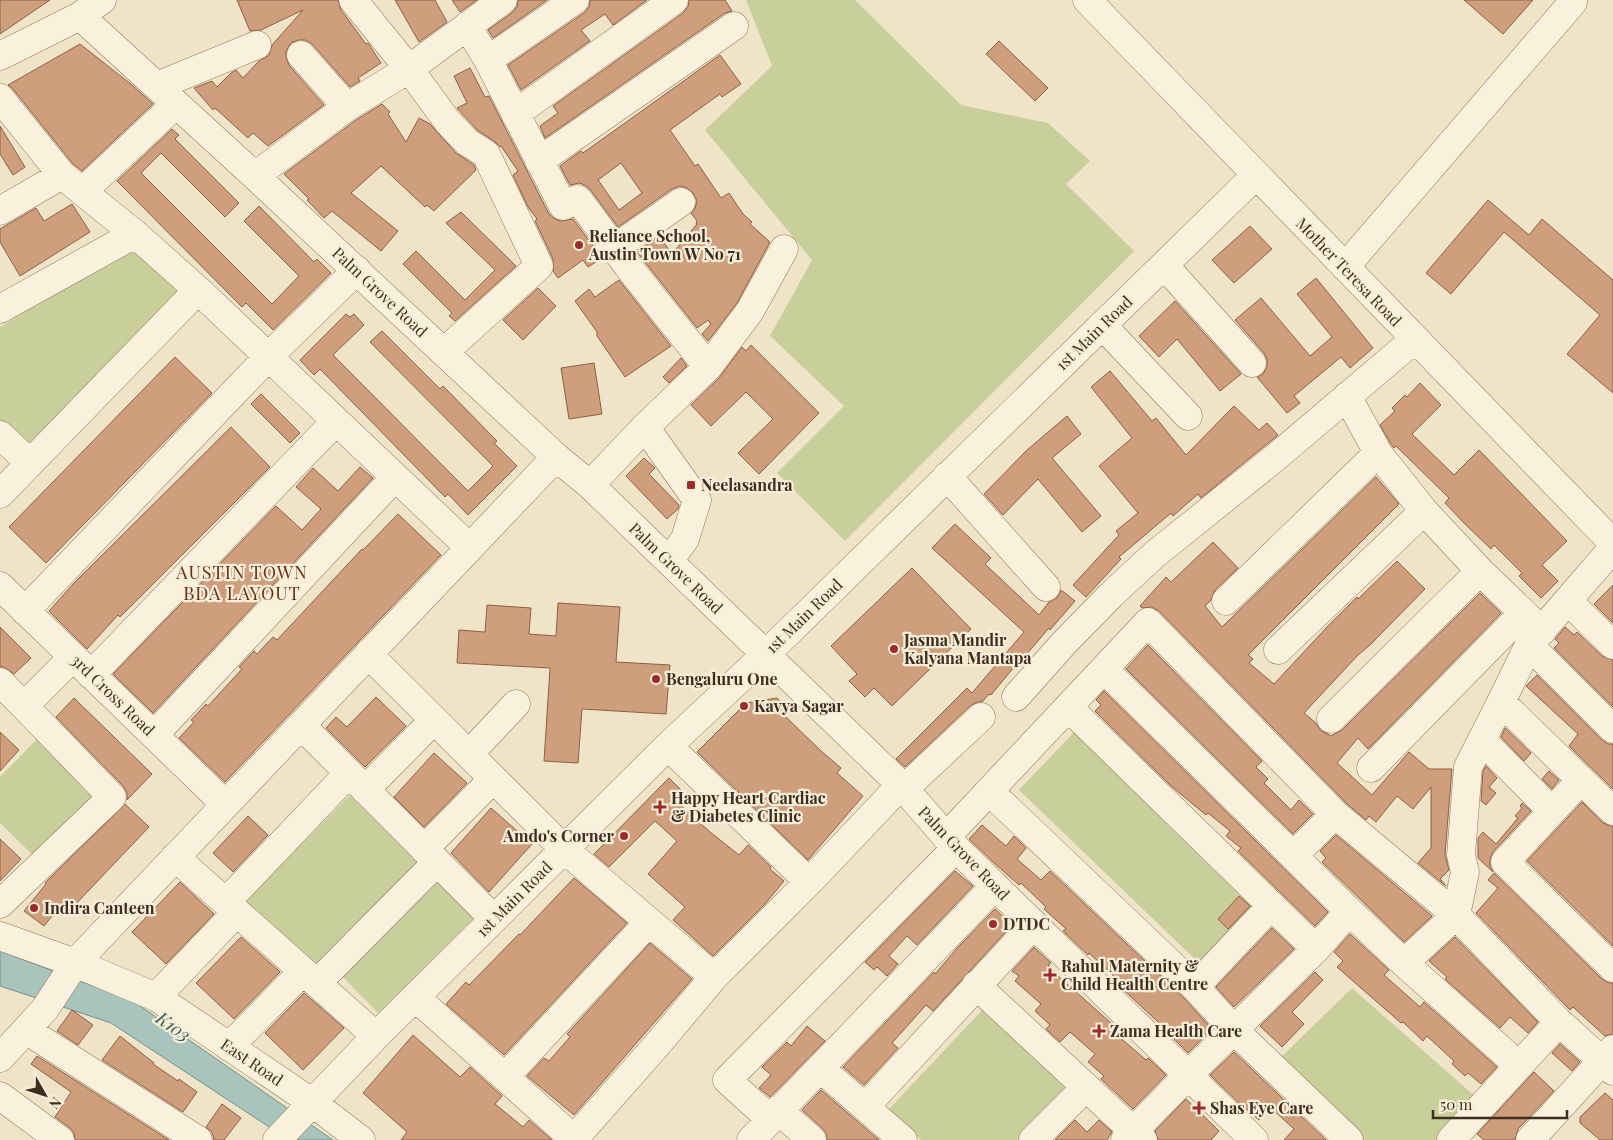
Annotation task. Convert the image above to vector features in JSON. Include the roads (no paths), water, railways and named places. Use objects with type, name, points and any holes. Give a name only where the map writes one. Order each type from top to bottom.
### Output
[{"type":"street","points":[[0,56],[80,16],[102,0]]},
{"type":"street","points":[[353,0],[409,69],[448,122],[467,142],[486,154],[538,266],[444,352]]},
{"type":"street","points":[[255,176],[347,107],[409,69],[503,0]]},
{"type":"street","points":[[488,60],[575,0]]},
{"type":"street","points":[[515,114],[674,0]]},
{"type":"street","name":"Mother Teresa Road","points":[[1086,0],[1613,543]]},
{"type":"street","points":[[1345,267],[1579,1]]},
{"type":"street","name":"Palm Grove Road","points":[[80,16],[357,270],[556,457],[590,485],[902,787],[951,843],[1254,1140]]},
{"type":"street","points":[[468,26],[488,60],[562,206],[578,198],[708,367]]},
{"type":"street","points":[[539,161],[734,26]]},
{"type":"street","points":[[156,86],[257,45]]},
{"type":"street","points":[[302,55],[347,107]]},
{"type":"street","points":[[0,98],[62,175],[135,234],[198,290],[469,547]]},
{"type":"street","points":[[83,191],[176,104]]},
{"type":"street","points":[[0,211],[62,175]]},
{"type":"street","name":"1st Main Road","points":[[292,1123],[376,1036],[668,746],[765,655],[1256,176]]},
{"type":"street","points":[[615,248],[681,202]]},
{"type":"street","points":[[0,309],[135,234]]},
{"type":"street","points":[[590,485],[645,427],[708,367],[750,310],[784,249]]},
{"type":"street","points":[[1164,265],[1252,363]]},
{"type":"street","points":[[25,611],[268,357],[357,270]]},
{"type":"street","points":[[0,494],[198,290]]},
{"type":"street","points":[[1102,325],[1188,416]]},
{"type":"street","points":[[1016,697],[1064,643],[1154,555],[1270,462],[1415,339]]},
{"type":"street","points":[[1347,396],[1378,452],[1424,511],[1480,571],[1613,729]]},
{"type":"street","points":[[24,706],[82,666],[336,421]]},
{"type":"street","points":[[645,427],[697,500],[685,539],[669,561]]},
{"type":"street","points":[[0,435],[30,463]]},
{"type":"street","points":[[1226,601],[1378,452]]},
{"type":"street","points":[[0,1058],[50,1002],[71,969],[225,804],[556,457]]},
{"type":"street","points":[[947,476],[1046,587]]},
{"type":"street","points":[[154,735],[395,477]]},
{"type":"street","points":[[1278,650],[1424,511]]},
{"type":"street","points":[[1371,768],[1531,630],[1568,601],[1613,548]]},
{"type":"street","points":[[1331,719],[1480,571]]},
{"type":"street","name":"3rd Cross Road","points":[[0,586],[225,804]]},
{"type":"street","points":[[1568,601],[1613,645]]},
{"type":"street","points":[[812,1140],[727,1080],[951,843],[989,791],[1148,622],[1335,814],[1456,915],[1559,1022],[1609,1060],[1530,1140]]},
{"type":"street","points":[[1404,963],[1456,915],[1465,872],[1461,855],[1468,767],[1501,702],[1531,630]]},
{"type":"street","points":[[368,654],[564,849],[714,977]]},
{"type":"street","points":[[1104,669],[1349,911],[1518,1065]]},
{"type":"street","points":[[0,682],[112,798],[0,904]]},
{"type":"street","points":[[1501,702],[1613,811]]},
{"type":"street","points":[[468,754],[516,704]]},
{"type":"street","points":[[1068,707],[1316,950]]},
{"type":"street","points":[[415,997],[573,1139],[656,1046],[714,977],[902,787],[981,717]]},
{"type":"street","points":[[156,997],[231,907],[357,782],[434,720]]},
{"type":"street","points":[[300,725],[494,919]]},
{"type":"street","points":[[1482,740],[1552,811]]},
{"type":"street","points":[[668,746],[809,882]]},
{"type":"street","points":[[229,1047],[310,977],[431,855],[494,779]]},
{"type":"street","points":[[1581,780],[1505,862],[1613,968]]},
{"type":"street","points":[[989,791],[1195,986],[1234,1030],[1349,1140]]},
{"type":"street","points":[[1293,856],[1335,814]]},
{"type":"street","points":[[175,857],[376,1036]]},
{"type":"street","points":[[751,1140],[994,886]]},
{"type":"street","points":[[1195,986],[1272,906]]},
{"type":"street","points":[[976,985],[1086,1087],[1134,1137],[1188,1075],[1316,950],[1349,911]]},
{"type":"street","points":[[504,1077],[649,922]]},
{"type":"street","points":[[865,1107],[1034,924]]},
{"type":"street","name":"East Road","points":[[0,936],[71,969],[156,997],[229,1047],[292,1123],[361,1140]]},
{"type":"street","points":[[1451,1140],[1559,1022]]},
{"type":"street","points":[[26,1030],[198,1140]]},
{"type":"street","points":[[820,1068],[903,1140]]},
{"type":"street","points":[[1034,1140],[1086,1087]]},
{"type":"street","points":[[0,1096],[60,1140]]},
{"type":"water","points":[[0,951],[133,1001],[333,1140],[289,1140],[111,1023],[0,986]]},
{"type":"place","name":"Reliance School, Austin Town W No 71","points":[[579,245]]},
{"type":"place","name":"Neelasandra","points":[[691,485]]},
{"type":"place","name":"Jasma Mandir Kalyana Mantapa","points":[[894,649]]},
{"type":"place","name":"Bengaluru One","points":[[656,679]]},
{"type":"place","name":"Kavya Sagar","points":[[744,706]]},
{"type":"place","name":"Happy Heart Cardiac & Diabetes Clinic","points":[[660,807]]},
{"type":"place","name":"Amdo's Corner","points":[[624,836]]},
{"type":"place","name":"Indira Canteen","points":[[34,908]]},
{"type":"place","name":"DTDC","points":[[993,924]]},
{"type":"place","name":"Rahul Maternity & Child Health Centre","points":[[1050,975]]},
{"type":"place","name":"Zama Health Care","points":[[1099,1031]]},
{"type":"place","name":"Shas Eye Care","points":[[1199,1108]]},
{"type":"district","name":"AUSTIN TOWN BDA LAYOUT","points":[[242,583]]},
{"type":"water label","name":"K103","points":[[173,1027]]}]
